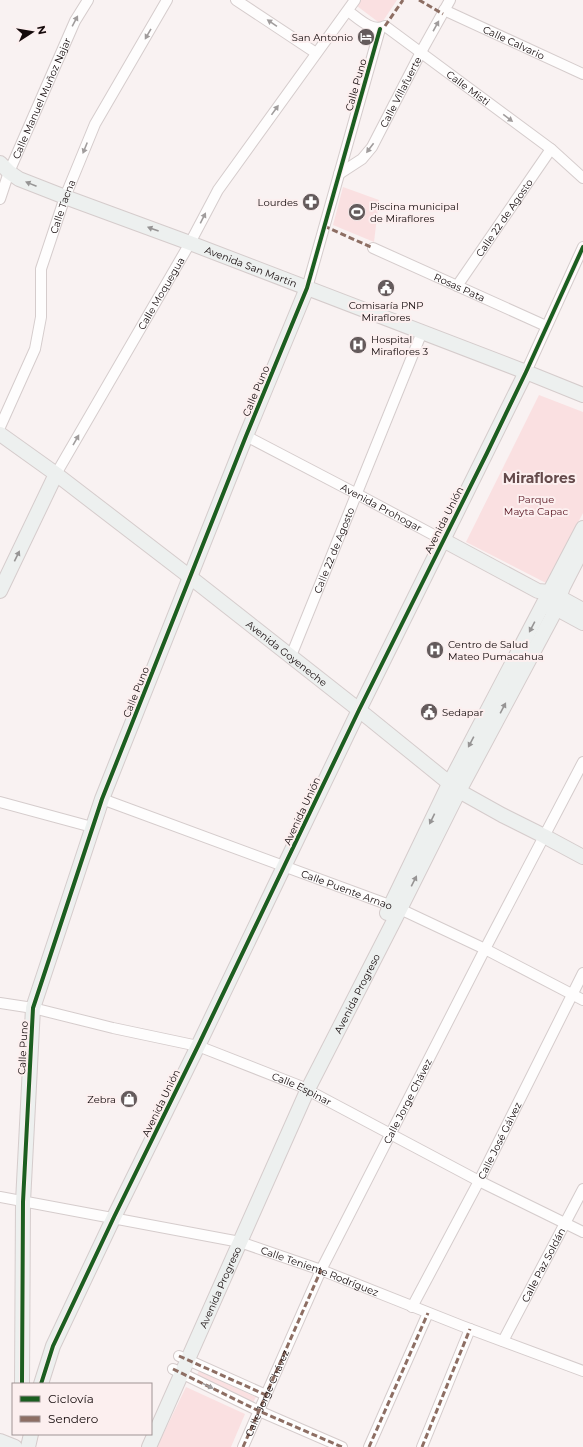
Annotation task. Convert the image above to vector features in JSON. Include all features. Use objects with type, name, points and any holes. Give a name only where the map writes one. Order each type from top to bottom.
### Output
[{"type":"street","name":"Calle Manuel Muñoz Najar","points":[[0,199],[5,168],[75,21],[88,0]]},
{"type":"street","name":"Calle Tacna","points":[[0,427],[35,349],[41,317],[41,269],[65,197],[95,124],[167,0]]},
{"type":"street","points":[[236,0],[316,53]]},
{"type":"street","name":"Calle Moquegua","points":[[0,591],[56,474],[190,243],[218,190],[316,53],[348,11],[354,0]]},
{"type":"street","name":"Calle Villafuerte","points":[[339,174],[362,159],[372,147],[421,52],[450,0]]},
{"type":"street","name":"Calle Calvario","points":[[444,10],[583,74]]},
{"type":"street","name":"Calle Misti","points":[[348,11],[372,28],[380,29],[385,26],[551,149],[583,178]]},
{"type":"street","name":"Calle Puno","points":[[22,1383],[23,1202],[33,1008],[102,799],[246,436],[307,288],[380,29]]},
{"type":"street","name":"Calle 22 de Agosto","points":[[457,286],[551,149]]},
{"type":"street","name":"Avenida San Martín","points":[[5,168],[19,179],[190,243],[583,395]]},
{"type":"street","name":"Avenida Unión","points":[[41,1383],[53,1346],[114,1218],[359,710],[487,453],[583,247]]},
{"type":"street","name":"Rosas Pata","points":[[373,248],[546,326]]},
{"type":"street","name":"Calle 22 de Agosto","points":[[291,656],[422,332]]},
{"type":"street","name":"Avenida Goyeneche","points":[[0,434],[56,474],[190,577],[359,710],[454,788],[583,858]]},
{"type":"street","name":"Avenida Prohogar","points":[[246,436],[549,598],[583,623]]},
{"type":"street","name":"Avenida Progreso","points":[[149,1447],[183,1357],[303,1088],[396,908],[454,788],[548,624],[549,598],[583,528]]},
{"type":"street","name":"Avenida Progreso","points":[[549,598],[563,587],[583,548]]},
{"type":"street","name":"Avenida Prohogar","points":[[549,598],[583,610]]},
{"type":"street","name":"Calle Jorge Chávez","points":[[242,1447],[321,1270],[485,949],[583,762]]},
{"type":"street","name":"Calle Puente Arnao","points":[[102,799],[396,908],[485,949],[583,1000]]},
{"type":"street","points":[[0,802],[92,827]]},
{"type":"street","name":"Calle José Gálvez","points":[[412,1307],[479,1181],[583,973]]},
{"type":"street","name":"Calle Espinar","points":[[0,1003],[33,1008],[113,1028],[198,1046],[303,1088],[479,1181],[583,1232]]},
{"type":"street","name":"Calle Paz Soldán","points":[[503,1341],[583,1189]]},
{"type":"street","name":"Calle Teniente Rodríguez","points":[[0,1197],[235,1241],[321,1270],[412,1307],[583,1370]]},
{"type":"street","points":[[369,1447],[428,1313]]},
{"type":"street","points":[[422,1447],[470,1329]]},
{"type":"street","points":[[183,1357],[266,1395]]},
{"type":"street","points":[[177,1372],[259,1411],[342,1447]]},
{"type":"street","name":"Avenida Progreso","points":[[152,1418],[177,1372]]},
{"type":"street","points":[[24,1435],[27,1447]]},
{"type":"street","points":[[27,1447],[31,1435]]},
{"type":"street","points":[[139,1447],[145,1435]]},
{"type":"street","points":[[0,1441],[15,1447]]},
{"type":"green space","points":[[361,0],[397,0],[381,24],[357,6]]},
{"type":"green space","name":"Piscina municipal de Miraflores","points":[[343,187],[379,200],[374,242],[333,225]]},
{"type":"green space","name":"Parque Mayta Capac","points":[[539,395],[583,412],[583,513],[546,583],[466,542]]},
{"type":"green space","points":[[199,1371],[256,1397],[253,1403],[196,1376]]},
{"type":"green space","points":[[186,1387],[245,1414],[231,1447],[157,1447]]},
{"type":"marked path","points":[[385,26],[403,0]]},
{"type":"marked path","points":[[419,0],[443,14]]},
{"type":"marked path","points":[[324,226],[373,248]]},
{"type":"marked path","points":[[243,1447],[321,1270]]},
{"type":"marked path","points":[[369,1447],[428,1313]]},
{"type":"marked path","points":[[422,1447],[470,1329]]},
{"type":"marked path","points":[[179,1356],[266,1395]]},
{"type":"marked path","points":[[173,1369],[259,1411],[342,1447]]},
{"type":"cycle path","points":[[22,1383],[23,1202],[33,1008],[102,799],[246,436],[307,288],[380,29]]},
{"type":"cycle path","points":[[41,1383],[53,1346],[114,1217],[198,1046],[359,710],[487,453],[583,247]]},
{"type":"place","name":"San Antonio","points":[[366,37]]},
{"type":"place","name":"Lourdes","points":[[311,202]]},
{"type":"place","name":"Piscina municipal de Miraflores","points":[[357,212]]},
{"type":"place","name":"Comisaría PNP Miraflores","points":[[386,288]]},
{"type":"place","name":"Hospital Miraflores 3","points":[[358,345]]},
{"type":"place","name":"Centro de Salud Mateo Pumacahua","points":[[435,650]]},
{"type":"place","name":"Sedapar","points":[[429,712]]},
{"type":"place","name":"Zebra","points":[[129,1099]]},
{"type":"district","name":"Miraflores","points":[[539,478]]}]
